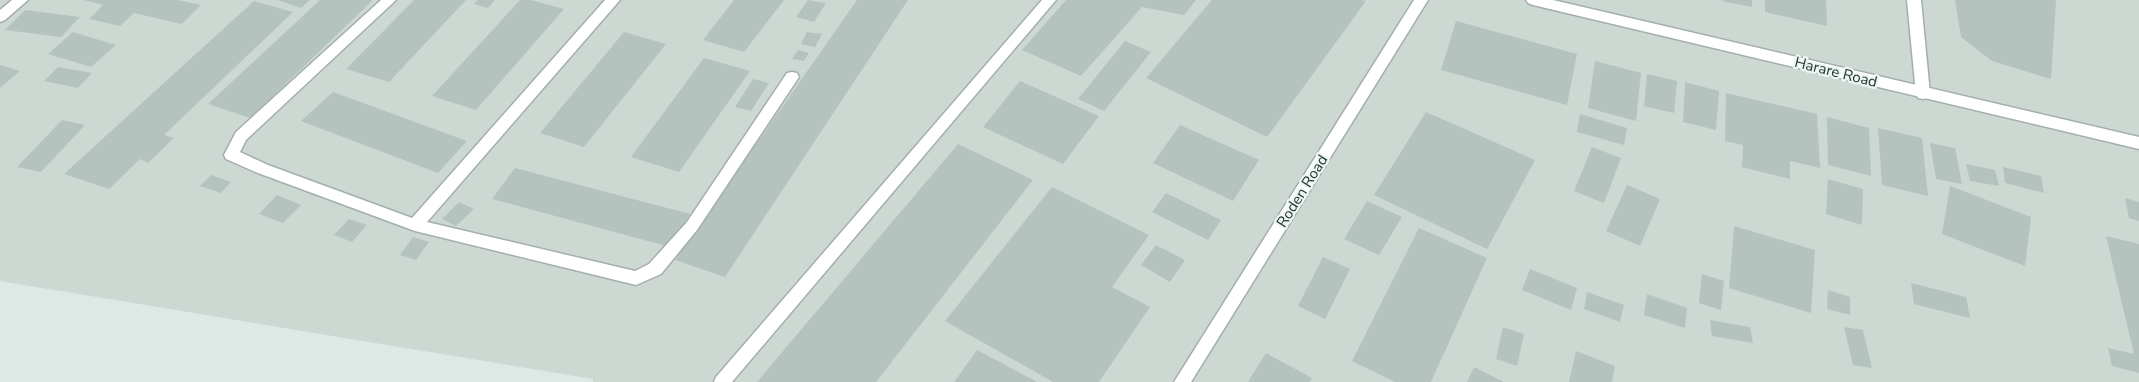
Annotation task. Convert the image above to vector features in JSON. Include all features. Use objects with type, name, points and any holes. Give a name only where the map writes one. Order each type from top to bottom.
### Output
[{"type":"street","points":[[0,17],[21,0]]},
{"type":"street","points":[[389,0],[241,136],[231,155],[415,225],[636,278],[655,270],[692,226],[792,77]]},
{"type":"street","points":[[415,225],[614,0]]},
{"type":"street","points":[[722,382],[1049,0]]},
{"type":"street","name":"Roden Road","points":[[1182,382],[1422,0]]},
{"type":"street","name":"Harare Road","points":[[1532,0],[1659,28],[1923,94],[2139,143]]},
{"type":"street","points":[[1914,0],[1923,94]]},
{"type":"shaded area","points":[[0,0],[2139,0],[2139,382],[593,382],[593,379],[0,281]]},
{"type":"building","points":[[83,0],[177,0],[201,5],[182,24],[134,13],[120,26],[89,19],[103,5]]},
{"type":"building","points":[[277,0],[310,0],[301,8]]},
{"type":"building","points":[[320,0],[373,0],[250,118],[208,104]]},
{"type":"building","points":[[414,0],[466,0],[389,82],[346,69]]},
{"type":"building","points":[[478,0],[495,0],[488,8],[474,4]]},
{"type":"building","points":[[520,0],[531,0],[564,9],[476,110],[432,96]]},
{"type":"building","points":[[734,0],[784,0],[744,52],[703,40]]},
{"type":"building","points":[[808,0],[826,3],[814,22],[796,17]]},
{"type":"building","points":[[857,0],[908,0],[725,277],[675,260]]},
{"type":"building","points":[[1066,0],[1196,0],[1184,15],[1142,7],[1081,76],[1022,50]]},
{"type":"building","points":[[1212,0],[1366,1],[1267,137],[1146,78]]},
{"type":"building","points":[[1752,0],[1752,7],[1722,1]]},
{"type":"building","points":[[1765,0],[1826,0],[1827,26],[1765,12]]},
{"type":"building","points":[[1955,0],[2056,0],[2051,79],[1992,61],[1961,37]]},
{"type":"building","points":[[254,1],[293,12],[164,135],[174,138],[148,163],[140,159],[109,189],[64,174]]},
{"type":"building","points":[[25,10],[80,17],[61,37],[5,30]]},
{"type":"building","points":[[1456,21],[1577,54],[1567,105],[1441,70]]},
{"type":"building","points":[[73,32],[116,45],[91,67],[48,54]]},
{"type":"building","points":[[624,32],[666,44],[584,147],[540,133]]},
{"type":"building","points":[[807,32],[822,34],[815,47],[801,44]]},
{"type":"building","points":[[1125,41],[1151,52],[1104,111],[1078,99]]},
{"type":"building","points":[[798,50],[809,53],[804,61],[792,59]]},
{"type":"building","points":[[704,58],[750,71],[679,172],[631,157]]},
{"type":"building","points":[[1595,61],[1641,73],[1636,121],[1588,108]]},
{"type":"building","points":[[0,65],[20,71],[0,88]]},
{"type":"building","points":[[58,67],[92,73],[78,88],[44,81]]},
{"type":"building","points":[[1647,74],[1677,81],[1674,113],[1644,106]]},
{"type":"building","points":[[753,79],[769,83],[751,111],[735,107]]},
{"type":"building","points":[[1020,81],[1099,116],[1063,164],[983,127]]},
{"type":"building","points":[[1685,82],[1719,91],[1716,130],[1683,122]]},
{"type":"building","points":[[333,92],[467,141],[438,173],[301,121]]},
{"type":"building","points":[[1726,93],[1817,114],[1820,168],[1790,161],[1790,179],[1742,167],[1743,145],[1725,141]]},
{"type":"building","points":[[1426,112],[1535,160],[1487,249],[1374,195]]},
{"type":"building","points":[[1580,114],[1627,128],[1624,145],[1577,132]]},
{"type":"building","points":[[1827,117],[1869,128],[1871,176],[1828,165]]},
{"type":"building","points":[[62,120],[85,125],[41,172],[17,167]]},
{"type":"building","points":[[1180,125],[1259,160],[1233,201],[1153,163]]},
{"type":"building","points":[[1878,128],[1922,138],[1928,196],[1882,185]]},
{"type":"building","points":[[1930,143],[1955,148],[1962,184],[1936,179]]},
{"type":"building","points":[[958,144],[1033,180],[876,382],[757,382]]},
{"type":"building","points":[[1592,147],[1621,158],[1604,203],[1574,191]]},
{"type":"building","points":[[1966,164],[1995,170],[1999,186],[1970,181]]},
{"type":"building","points":[[2003,167],[2041,176],[2044,193],[2005,183]]},
{"type":"building","points":[[515,168],[690,214],[670,247],[492,199]]},
{"type":"building","points":[[211,175],[231,182],[221,193],[200,186]]},
{"type":"building","points":[[1828,179],[1863,189],[1862,225],[1826,214]]},
{"type":"building","points":[[1627,185],[1660,199],[1640,246],[1606,231]]},
{"type":"building","points":[[1950,186],[2031,217],[2025,266],[1942,234]]},
{"type":"building","points":[[1052,187],[1149,235],[1112,287],[1150,307],[1099,382],[1053,382],[945,321]]},
{"type":"building","points":[[1166,193],[1221,220],[1208,240],[1152,212]]},
{"type":"building","points":[[277,195],[301,205],[283,223],[259,214]]},
{"type":"building","points":[[2125,198],[2139,202],[2139,221],[2129,218]]},
{"type":"building","points":[[1367,201],[1402,217],[1379,255],[1344,239]]},
{"type":"building","points":[[459,202],[474,209],[456,226],[442,219]]},
{"type":"building","points":[[349,219],[367,225],[352,242],[334,235]]},
{"type":"building","points":[[1734,226],[1815,250],[1811,313],[1729,288]]},
{"type":"building","points":[[1419,228],[1487,258],[1431,382],[1395,382],[1352,361]]},
{"type":"building","points":[[2106,236],[2139,244],[2139,373],[2112,366],[2108,348],[2134,354]]},
{"type":"building","points":[[413,237],[429,242],[416,260],[400,255]]},
{"type":"building","points":[[1156,245],[1185,260],[1170,282],[1141,265]]},
{"type":"building","points":[[1323,257],[1350,269],[1325,319],[1298,306]]},
{"type":"building","points":[[1530,269],[1577,288],[1571,310],[1522,290]]},
{"type":"building","points":[[1702,274],[1724,281],[1721,310],[1699,303]]},
{"type":"building","points":[[1911,283],[1966,297],[1970,318],[1914,304]]},
{"type":"building","points":[[1828,290],[1850,297],[1850,315],[1827,309]]},
{"type":"building","points":[[1587,292],[1624,305],[1620,322],[1584,309]]},
{"type":"building","points":[[1647,294],[1687,308],[1685,328],[1644,315]]},
{"type":"building","points":[[1710,320],[1750,327],[1753,343],[1712,336]]},
{"type":"building","points":[[1503,327],[1524,334],[1517,366],[1496,359]]},
{"type":"building","points":[[1844,327],[1863,330],[1872,368],[1853,365]]},
{"type":"building","points":[[977,350],[1037,382],[954,382]]},
{"type":"building","points":[[1576,351],[1615,366],[1612,382],[1569,382]]},
{"type":"building","points":[[1266,353],[1312,378],[1310,382],[1248,382]]},
{"type":"building","points":[[1474,367],[1504,382],[1467,382]]}]
